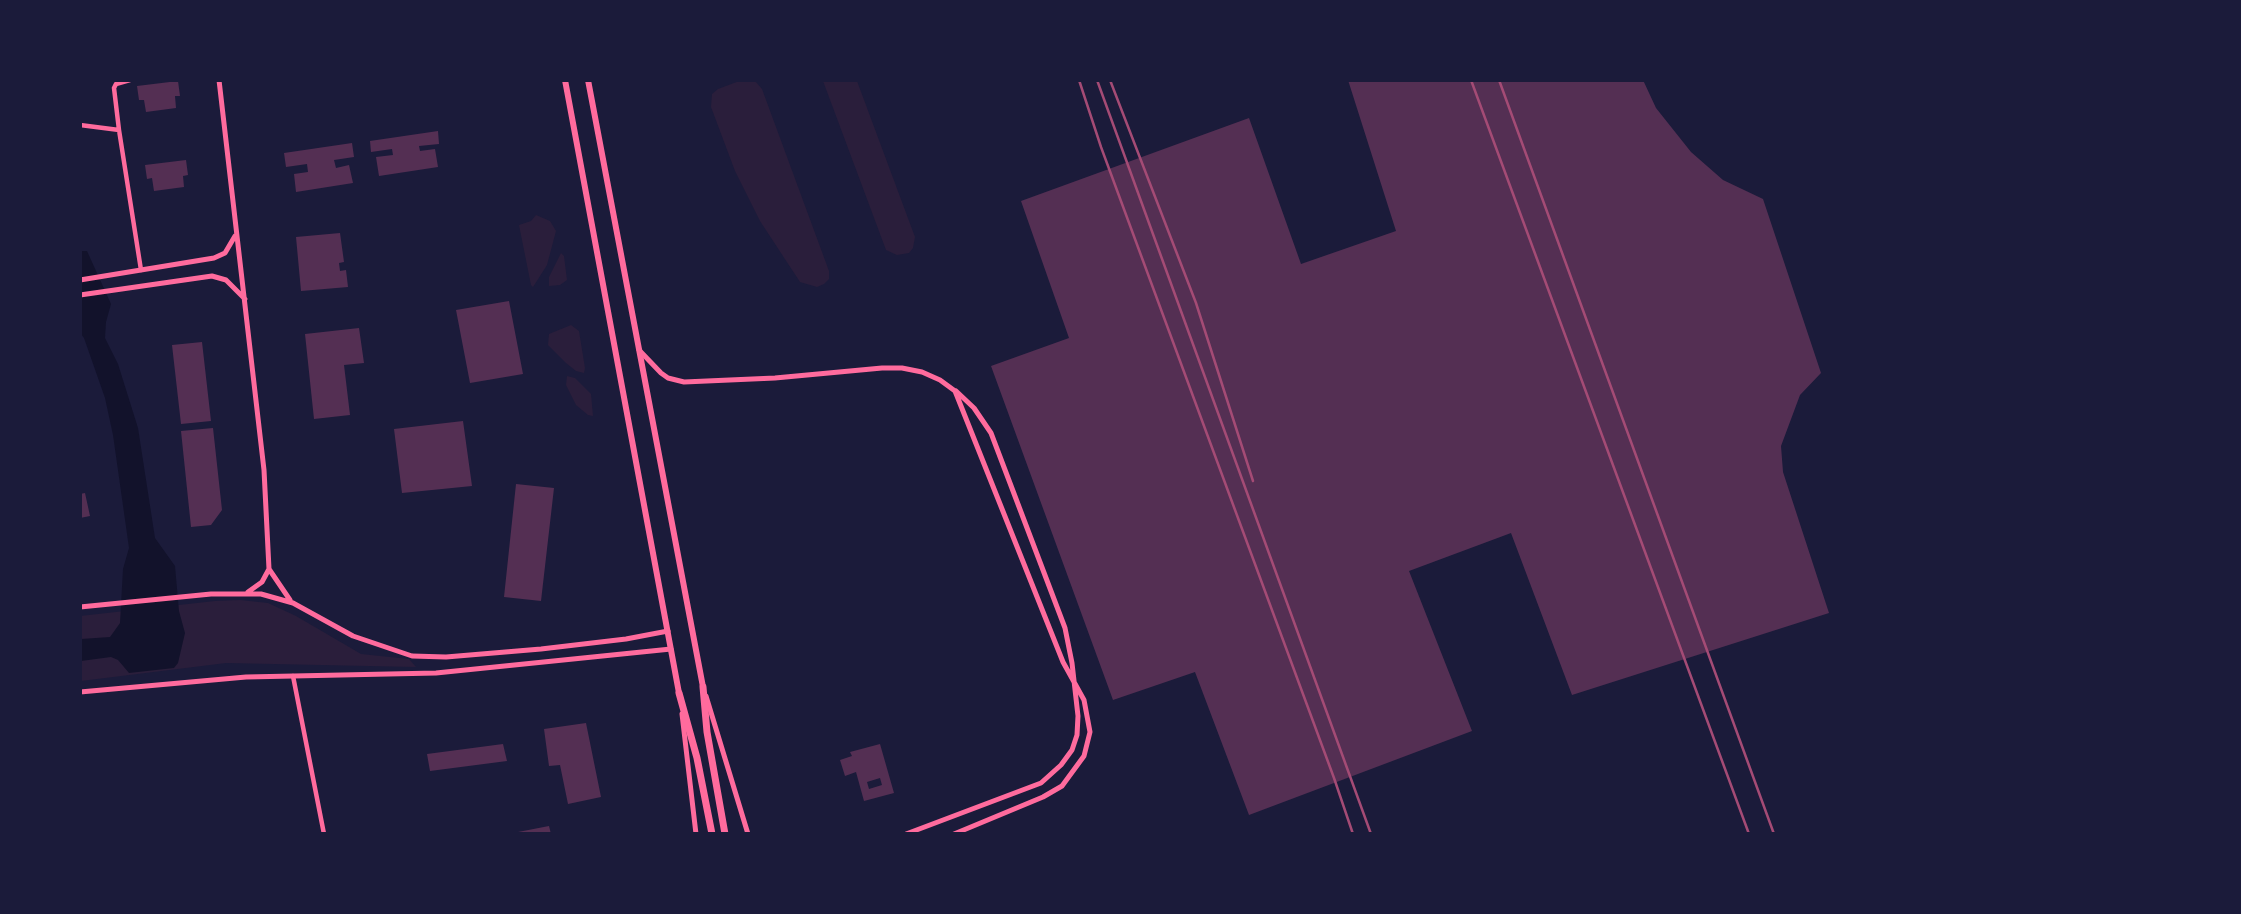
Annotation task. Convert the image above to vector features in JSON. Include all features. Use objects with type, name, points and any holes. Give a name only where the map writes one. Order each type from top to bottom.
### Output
[{"type":"highway","points":[[703,687],[707,733],[725,834]]},
{"type":"highway","points":[[679,693],[697,758],[711,830]]},
{"type":"main road","points":[[565,80],[679,693]]},
{"type":"main road","points":[[587,80],[703,687]]},
{"type":"street","points":[[130,80],[116,84],[114,89],[141,271]]},
{"type":"street","points":[[219,80],[264,470],[270,569],[293,603]]},
{"type":"street","points":[[80,125],[119,130]]},
{"type":"street","points":[[80,280],[214,258],[225,253],[236,233]]},
{"type":"street","points":[[80,295],[212,276],[226,280],[245,299]]},
{"type":"street","points":[[637,349],[668,378],[692,382],[775,378],[882,368],[922,372],[956,391],[974,408],[991,433],[1065,628],[1070,646],[1078,716],[1077,735],[1072,750],[1056,772],[1032,788],[906,834]]},
{"type":"street","points":[[954,834],[1043,797],[1062,786],[1084,757],[1090,732],[1084,700],[1063,662],[956,391]]},
{"type":"street","points":[[243,593],[257,587],[270,569]]},
{"type":"street","points":[[80,607],[185,596],[243,593],[270,596],[293,603],[353,636],[412,656],[446,657],[541,649],[668,631]]},
{"type":"street","points":[[80,692],[203,680],[292,675],[436,673],[671,649]]},
{"type":"street","points":[[292,675],[324,834]]},
{"type":"street","points":[[703,687],[748,834]]},
{"type":"street","points":[[679,693],[696,834]]},
{"type":"shaded area","points":[[742,80],[755,81],[762,89],[829,271],[829,279],[817,287],[800,282],[760,221],[735,171],[711,107],[712,94]]},
{"type":"shaded area","points":[[823,81],[857,81],[915,237],[909,253],[897,255],[886,250]]},
{"type":"shaded area","points":[[536,215],[550,221],[556,231],[547,265],[533,287],[519,225],[531,221]]},
{"type":"shaded area","points":[[80,251],[87,251],[111,304],[105,338],[118,364],[138,428],[155,538],[175,566],[179,611],[185,633],[178,663],[174,668],[129,673],[118,660],[111,657],[81,661],[81,639],[110,637],[120,623],[123,569],[129,548],[105,398],[81,334]]},
{"type":"shaded area","points":[[561,253],[564,256],[567,280],[560,285],[549,286],[549,277]]},
{"type":"shaded area","points":[[571,325],[579,331],[584,373],[576,371],[548,345],[549,334]]},
{"type":"shaded area","points":[[567,376],[575,378],[591,394],[593,416],[576,405],[566,385]]},
{"type":"shaded area","points":[[240,600],[268,603],[361,654],[409,659],[416,667],[226,663],[81,681],[80,616]]},
{"type":"building","points":[[1348,80],[1643,80],[1656,108],[1691,152],[1723,180],[1763,199],[1821,373],[1800,395],[1781,446],[1783,472],[1829,613],[1572,695],[1511,533],[1409,571],[1472,731],[1249,815],[1195,672],[1113,700],[991,366],[1069,338],[1021,201],[1249,118],[1301,264],[1396,231]]},
{"type":"building","points":[[178,81],[180,96],[175,96],[176,108],[146,112],[144,100],[139,100],[137,86]]},
{"type":"building","points":[[438,131],[439,144],[419,146],[420,151],[435,149],[438,167],[379,176],[376,157],[393,155],[392,149],[371,152],[370,141]]},
{"type":"building","points":[[352,143],[354,157],[334,160],[336,168],[349,165],[353,183],[296,192],[294,174],[308,172],[307,164],[286,167],[284,153]]},
{"type":"building","points":[[186,160],[188,175],[183,176],[184,187],[154,191],[152,178],[147,179],[145,165]]},
{"type":"building","points":[[340,233],[344,262],[339,263],[340,271],[346,270],[348,287],[301,291],[296,237]]},
{"type":"building","points":[[509,301],[523,374],[470,383],[456,310]]},
{"type":"building","points":[[359,328],[364,363],[344,365],[350,415],[314,419],[305,334]]},
{"type":"building","points":[[202,342],[211,421],[181,424],[172,345]]},
{"type":"building","points":[[463,421],[472,486],[402,493],[394,429]]},
{"type":"building","points":[[213,428],[222,510],[211,525],[191,527],[181,431]]},
{"type":"building","points":[[516,484],[554,488],[541,601],[504,597]]},
{"type":"building","points":[[85,493],[90,516],[80,518],[80,494]]},
{"type":"building","points":[[586,723],[601,797],[568,804],[560,765],[549,766],[544,729]]},
{"type":"building","points":[[503,744],[507,761],[430,771],[427,754]]},
{"type":"building","points":[[880,744],[894,793],[864,801],[856,772],[845,776],[840,760],[852,756],[850,752]],"holes":[[[880,778],[882,785],[869,789],[867,782]]]},
{"type":"building","points":[[549,826],[551,834],[518,834],[518,832]]},
{"type":"railway","points":[[1079,80],[1101,147],[1353,834]]},
{"type":"railway","points":[[1097,80],[1371,834]]},
{"type":"railway","points":[[1110,80],[1196,303],[1253,481]]},
{"type":"railway","points":[[1471,80],[1749,834]]},
{"type":"railway","points":[[1499,80],[1774,834]]}]
